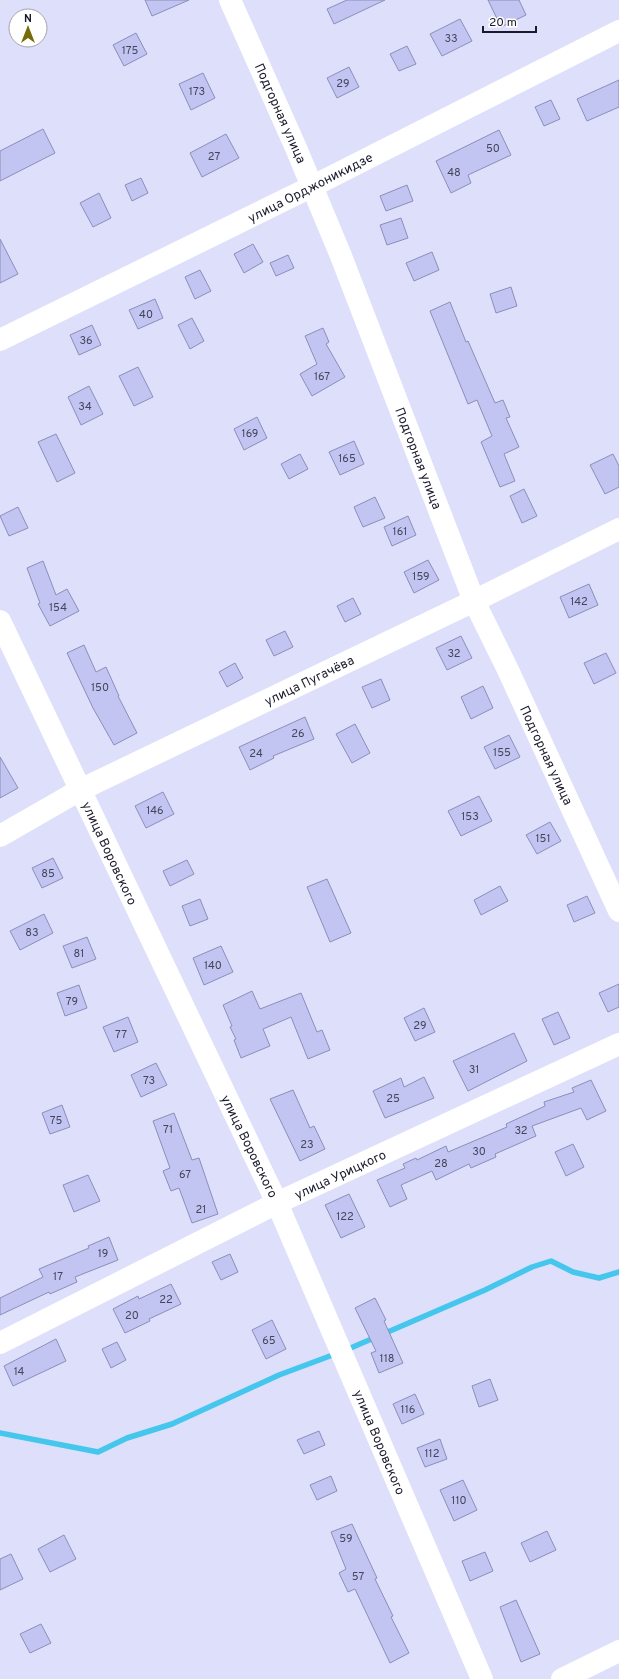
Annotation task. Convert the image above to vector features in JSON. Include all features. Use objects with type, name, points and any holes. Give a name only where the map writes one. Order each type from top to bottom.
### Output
[{"type":"street","name":"Подгорная улица","points":[[230,0],[313,186],[474,601],[508,670],[619,911]]},
{"type":"street","name":"улица Орджоникидзе","points":[[0,340],[313,186],[619,31]]},
{"type":"street","name":"улица Пугачёва","points":[[0,836],[80,790],[474,601],[619,529]]},
{"type":"street","name":"улица Воровского","points":[[0,621],[277,1203],[482,1679]]},
{"type":"street","name":"улица Урицкого","points":[[0,1343],[277,1203],[619,1044]]},
{"type":"street","points":[[562,1679],[619,1651]]},
{"type":"building","points":[[145,0],[189,0],[152,16]]},
{"type":"building","points":[[347,0],[385,0],[334,24],[327,9]]},
{"type":"building","points":[[488,0],[519,0],[526,15],[501,27]]},
{"type":"building","points":[[460,19],[472,41],[442,56],[430,34]]},
{"type":"building","points":[[136,33],[147,54],[124,66],[113,45]]},
{"type":"building","points":[[407,46],[416,64],[399,71],[390,54]]},
{"type":"building","points":[[349,67],[359,87],[337,98],[327,78]]},
{"type":"building","points":[[203,73],[215,98],[191,110],[179,84]]},
{"type":"building","points":[[619,80],[619,107],[587,121],[577,99]]},
{"type":"building","points":[[551,100],[560,119],[544,126],[535,107]]},
{"type":"building","points":[[43,129],[55,153],[0,181],[0,151]]},
{"type":"building","points":[[499,130],[511,155],[468,175],[471,183],[451,193],[436,161]]},
{"type":"building","points":[[226,134],[239,158],[202,177],[190,153]]},
{"type":"building","points":[[141,178],[148,193],[132,201],[125,185]]},
{"type":"building","points":[[407,185],[413,201],[386,211],[380,196]]},
{"type":"building","points":[[99,193],[111,218],[93,227],[80,203]]},
{"type":"building","points":[[401,218],[408,238],[387,245],[380,225]]},
{"type":"building","points":[[0,239],[18,274],[0,283]]},
{"type":"building","points":[[253,244],[263,262],[244,273],[234,254]]},
{"type":"building","points":[[432,252],[439,270],[414,281],[406,263]]},
{"type":"building","points":[[288,255],[294,268],[276,276],[270,263]]},
{"type":"building","points":[[200,270],[211,291],[195,299],[185,277]]},
{"type":"building","points":[[511,287],[517,306],[496,313],[490,294]]},
{"type":"building","points":[[155,299],[163,318],[138,329],[129,310]]},
{"type":"building","points":[[450,302],[466,342],[468,341],[495,403],[503,400],[510,417],[506,418],[519,447],[504,454],[515,481],[500,487],[481,442],[492,436],[477,400],[468,404],[430,311]]},
{"type":"building","points":[[192,318],[204,341],[190,349],[178,325]]},
{"type":"building","points":[[92,325],[101,345],[79,355],[70,335]]},
{"type":"building","points":[[323,328],[329,342],[326,344],[345,377],[312,396],[300,374],[317,364],[305,336]]},
{"type":"building","points":[[138,367],[153,397],[134,406],[119,376]]},
{"type":"building","points":[[89,386],[103,414],[81,425],[68,397]]},
{"type":"building","points":[[257,417],[267,438],[244,450],[234,429]]},
{"type":"building","points":[[56,434],[75,473],[57,482],[38,442]]},
{"type":"building","points":[[354,441],[364,464],[340,475],[329,452]]},
{"type":"building","points":[[300,454],[308,469],[289,479],[281,464]]},
{"type":"building","points":[[613,454],[619,466],[619,487],[605,494],[590,465]]},
{"type":"building","points":[[524,489],[537,516],[522,523],[510,496]]},
{"type":"building","points":[[375,497],[385,518],[363,527],[354,507]]},
{"type":"building","points":[[18,507],[28,528],[9,536],[0,516]]},
{"type":"building","points":[[408,516],[416,535],[392,546],[384,527]]},
{"type":"building","points":[[428,560],[439,580],[414,593],[404,572]]},
{"type":"building","points":[[43,561],[56,595],[67,589],[79,611],[50,626],[38,604],[40,603],[27,568]]},
{"type":"building","points":[[589,584],[598,605],[569,618],[560,597]]},
{"type":"building","points":[[353,598],[361,614],[345,622],[337,606]]},
{"type":"building","points":[[285,631],[293,647],[274,656],[266,640]]},
{"type":"building","points":[[461,636],[472,658],[447,670],[436,648]]},
{"type":"building","points":[[84,645],[96,672],[106,667],[118,696],[137,733],[114,745],[93,708],[67,653]]},
{"type":"building","points":[[606,653],[616,673],[594,684],[584,663]]},
{"type":"building","points":[[235,663],[243,678],[227,687],[219,672]]},
{"type":"building","points":[[381,679],[390,700],[372,708],[362,687]]},
{"type":"building","points":[[483,686],[493,708],[471,719],[461,697]]},
{"type":"building","points":[[305,717],[314,739],[273,756],[274,758],[250,770],[239,747]]},
{"type":"building","points":[[355,724],[370,753],[352,763],[336,734]]},
{"type":"building","points":[[509,735],[520,757],[495,769],[484,747]]},
{"type":"building","points":[[0,757],[18,788],[0,798]]},
{"type":"building","points":[[163,792],[174,814],[146,828],[135,806]]},
{"type":"building","points":[[479,796],[492,821],[461,836],[448,811]]},
{"type":"building","points":[[550,822],[561,841],[537,854],[526,835]]},
{"type":"building","points":[[53,858],[63,878],[42,888],[32,868]]},
{"type":"building","points":[[187,860],[194,874],[170,886],[163,871]]},
{"type":"building","points":[[327,879],[351,933],[330,942],[307,887]]},
{"type":"building","points":[[500,886],[508,901],[481,915],[474,900]]},
{"type":"building","points":[[587,896],[595,913],[574,922],[567,905]]},
{"type":"building","points":[[200,899],[208,919],[190,926],[182,906]]},
{"type":"building","points":[[44,914],[53,933],[20,950],[10,931]]},
{"type":"building","points":[[87,937],[96,959],[72,968],[63,946]]},
{"type":"building","points":[[221,946],[233,972],[204,985],[193,958]]},
{"type":"building","points":[[619,984],[619,1007],[608,1012],[599,993]]},
{"type":"building","points":[[79,985],[87,1008],[65,1016],[57,993]]},
{"type":"building","points":[[252,991],[260,1009],[301,993],[317,1032],[322,1030],[330,1050],[308,1059],[291,1017],[263,1029],[270,1046],[241,1058],[234,1040],[236,1039],[230,1027],[232,1026],[223,1005]]},
{"type":"building","points":[[424,1008],[435,1032],[415,1041],[404,1018]]},
{"type":"building","points":[[558,1012],[570,1038],[554,1045],[542,1019]]},
{"type":"building","points":[[128,1017],[138,1042],[114,1052],[103,1027]]},
{"type":"building","points":[[514,1033],[527,1061],[468,1091],[453,1061]]},
{"type":"building","points":[[156,1063],[167,1085],[141,1097],[131,1075]]},
{"type":"building","points":[[424,1077],[434,1098],[385,1118],[373,1091],[401,1078],[404,1087]]},
{"type":"building","points":[[591,1080],[606,1111],[587,1120],[581,1108],[532,1126],[536,1136],[495,1154],[496,1157],[471,1168],[469,1164],[436,1180],[432,1171],[401,1185],[407,1199],[390,1207],[377,1180],[405,1168],[403,1164],[416,1158],[417,1160],[446,1146],[448,1152],[507,1127],[506,1124],[545,1106],[544,1102],[574,1092],[572,1088]]},
{"type":"building","points":[[293,1090],[310,1128],[314,1126],[325,1149],[300,1161],[270,1099]]},
{"type":"building","points":[[62,1105],[70,1127],[50,1134],[42,1113]]},
{"type":"building","points":[[174,1113],[192,1160],[199,1158],[218,1214],[192,1223],[179,1188],[171,1191],[163,1171],[170,1168],[153,1121]]},
{"type":"building","points":[[573,1144],[584,1167],[566,1176],[555,1152]]},
{"type":"building","points":[[88,1175],[100,1201],[74,1212],[63,1185]]},
{"type":"building","points":[[349,1194],[365,1227],[341,1238],[325,1205]]},
{"type":"building","points":[[109,1237],[118,1260],[75,1277],[77,1282],[50,1294],[49,1292],[0,1315],[0,1298],[43,1277],[39,1269],[89,1248],[88,1246]]},
{"type":"building","points":[[230,1254],[238,1272],[221,1280],[212,1262]]},
{"type":"building","points":[[171,1284],[181,1304],[149,1319],[150,1321],[125,1333],[113,1309],[138,1296],[139,1299]]},
{"type":"building","points":[[375,1298],[386,1320],[384,1321],[403,1363],[379,1373],[371,1353],[376,1351],[355,1308]]},
{"type":"building","points":[[272,1320],[286,1349],[266,1359],[252,1330]]},
{"type":"building","points":[[56,1339],[66,1361],[13,1386],[4,1366]]},
{"type":"building","points":[[117,1342],[126,1360],[111,1368],[102,1349]]},
{"type":"building","points":[[490,1379],[498,1400],[479,1407],[472,1386]]},
{"type":"building","points":[[415,1394],[424,1414],[402,1424],[393,1404]]},
{"type":"building","points":[[319,1431],[325,1445],[304,1454],[297,1440]]},
{"type":"building","points":[[440,1439],[447,1459],[425,1467],[417,1448]]},
{"type":"building","points":[[331,1476],[337,1491],[317,1500],[310,1485]]},
{"type":"building","points":[[463,1480],[477,1510],[454,1521],[440,1490]]},
{"type":"building","points":[[352,1524],[377,1578],[375,1579],[393,1616],[391,1617],[409,1653],[390,1663],[355,1589],[348,1592],[339,1573],[346,1569],[331,1532]]},
{"type":"building","points":[[547,1531],[556,1550],[530,1562],[521,1543]]},
{"type":"building","points":[[64,1535],[76,1559],[50,1572],[38,1549]]},
{"type":"building","points":[[485,1552],[493,1571],[470,1581],[462,1561]]},
{"type":"building","points":[[11,1554],[23,1579],[0,1590],[0,1559]]},
{"type":"building","points":[[516,1600],[540,1654],[521,1662],[500,1607]]},
{"type":"building","points":[[41,1624],[51,1643],[30,1653],[20,1634]]},
{"type":"waterway","points":[[346,1350],[485,1290],[532,1267],[551,1261],[573,1272],[599,1278],[619,1272]]},
{"type":"waterway","points":[[0,1433],[98,1452],[127,1438],[172,1424],[279,1375],[338,1353]]}]
